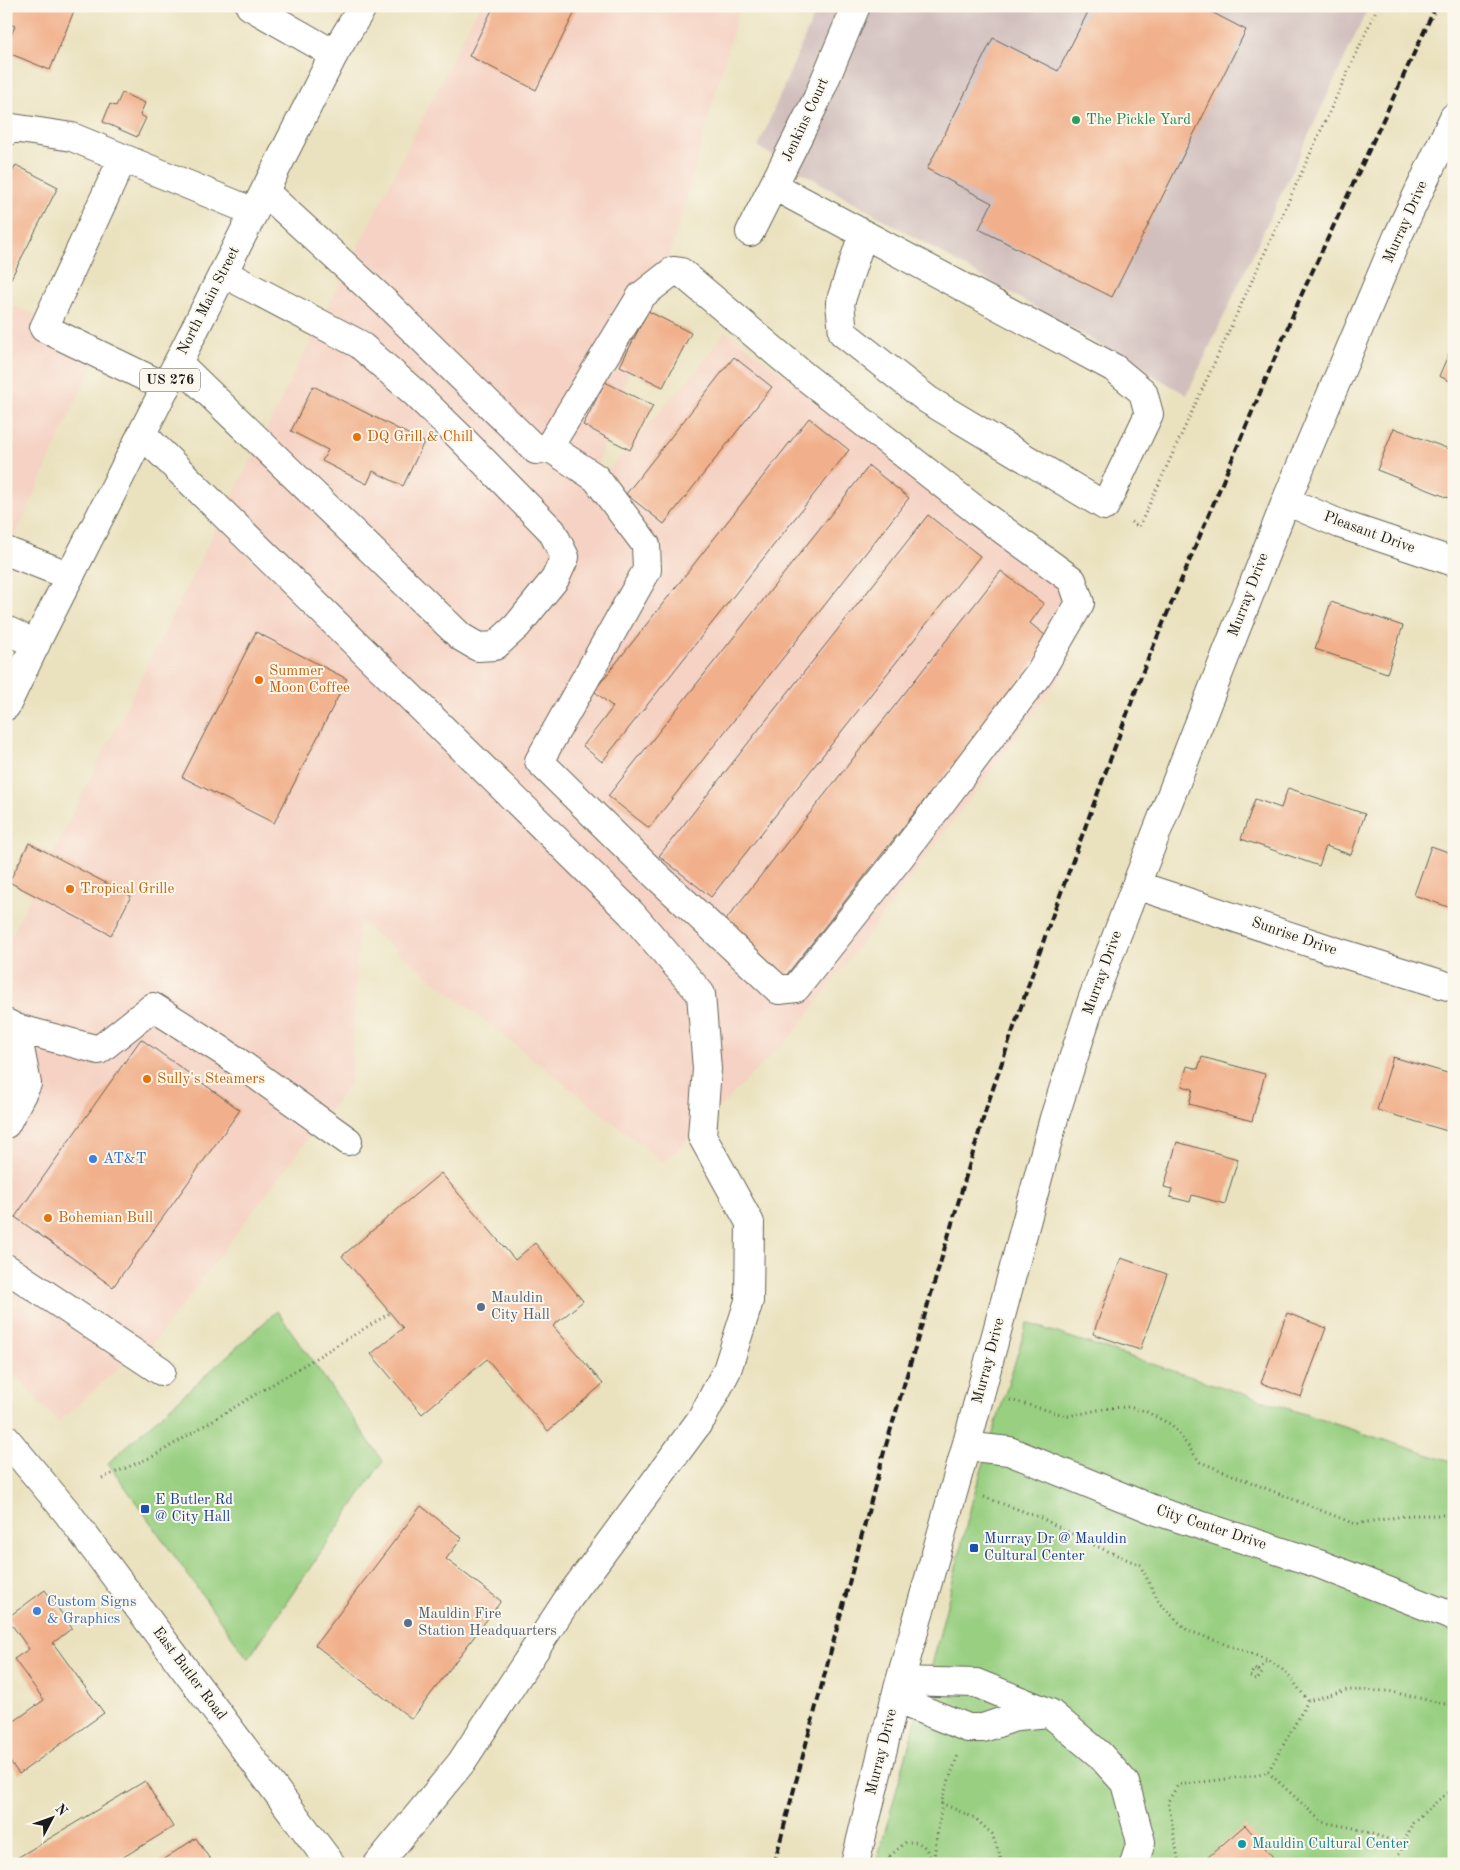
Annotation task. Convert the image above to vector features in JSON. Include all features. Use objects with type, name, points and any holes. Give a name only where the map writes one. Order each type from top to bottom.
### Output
[{"type":"street","points":[[250,6],[334,54]]},
{"type":"street","name":"North Main Street","points":[[8,700],[334,54],[363,6]]},
{"type":"street","name":"Jenkins Court","points":[[750,232],[817,99],[856,6]]},
{"type":"street","name":"Murray Drive","points":[[855,1864],[898,1690],[967,1443],[1054,1118],[1092,1000],[1286,501],[1397,238],[1454,117]]},
{"type":"street","points":[[6,132],[13,128],[72,137],[123,158],[260,202],[386,303],[536,450],[549,447],[641,296],[673,272],[681,272],[811,381],[977,511],[1072,580],[1080,603],[1040,672],[900,857],[796,988],[779,990],[648,868],[539,761],[647,570],[646,545],[596,478],[549,447]]},
{"type":"street","points":[[123,158],[44,328],[172,375],[461,637],[478,646],[495,646],[516,626],[555,579],[565,558],[552,531],[416,394],[359,344],[223,273]]},
{"type":"street","points":[[774,186],[1114,368],[1143,392],[1149,414],[1105,506],[928,400],[843,333],[840,303],[863,234]]},
{"type":"street","points":[[142,434],[631,913],[701,994],[707,1069],[702,1136],[750,1223],[749,1301],[727,1370],[702,1418],[568,1599],[461,1763],[378,1864]]},
{"type":"street","name":"Pleasant Drive","points":[[1286,501],[1340,524],[1454,562]]},
{"type":"street","points":[[6,551],[70,576]]},
{"type":"street","points":[[6,630],[36,644]]},
{"type":"street","name":"Sunrise Drive","points":[[1136,885],[1341,953],[1454,988]]},
{"type":"street","points":[[11,1026],[99,1050],[153,1007],[224,1052],[348,1141]]},
{"type":"street","points":[[6,1124],[27,1084],[11,1026]]},
{"type":"street","points":[[6,1268],[161,1371]]},
{"type":"street","name":"East Butler Road","points":[[6,1439],[66,1511],[324,1861]]},
{"type":"street","name":"City Center Drive","points":[[967,1443],[982,1448],[1010,1451],[1157,1511],[1319,1564],[1454,1617]]},
{"type":"street","points":[[898,1690],[976,1683],[1050,1713],[1100,1755],[1126,1784],[1141,1842],[1134,1864]]},
{"type":"street","points":[[898,1690],[968,1728],[984,1728],[1018,1716],[1050,1713]]},
{"type":"path","points":[[1105,506],[1139,527],[1378,6]]},
{"type":"path","points":[[102,1478],[154,1456],[390,1313]]},
{"type":"path","points":[[1002,1398],[1068,1416],[1109,1408],[1129,1407],[1145,1411],[1172,1425],[1200,1462],[1355,1524],[1410,1515],[1454,1515]]},
{"type":"path","points":[[979,1495],[1039,1517],[1094,1546],[1140,1565],[1160,1604],[1187,1630],[1268,1660],[1287,1673],[1308,1700]]},
{"type":"path","points":[[1258,1671],[1268,1660]]},
{"type":"path","points":[[1179,1864],[1168,1801],[1178,1784],[1259,1775],[1268,1772],[1308,1700],[1348,1690],[1388,1691],[1454,1706]]},
{"type":"path","points":[[932,1864],[941,1803],[968,1728]]},
{"type":"path","points":[[1268,1772],[1322,1822],[1354,1828],[1404,1844]]},
{"type":"path","points":[[1397,1864],[1396,1861],[1413,1822],[1454,1787]]},
{"type":"path","points":[[941,1803],[975,1818],[992,1834],[1003,1864]]},
{"type":"path","points":[[890,1856],[906,1842],[917,1842],[926,1848],[932,1864]]},
{"type":"shaded area","points":[[479,6],[740,6],[668,262],[586,495],[700,366],[725,331],[1077,590],[1066,670],[794,1033],[664,1163],[359,921],[351,1082],[155,1341],[108,1377],[58,1423],[6,1364],[6,946]]},
{"type":"shaded area","points":[[818,6],[1369,6],[1187,395],[758,147]]},
{"type":"shaded area","points":[[6,303],[102,343],[6,557]]},
{"type":"green space","points":[[277,1311],[383,1461],[248,1659],[108,1463]]},
{"type":"green space","points":[[1027,1323],[1454,1463],[1454,1864],[876,1864],[928,1682],[973,1498]]},
{"type":"building","points":[[6,6],[76,6],[50,70],[6,52],[6,47],[15,26],[6,23]]},
{"type":"building","points":[[494,6],[578,6],[536,90],[469,56]]},
{"type":"building","name":"The Pickle Yard","points":[[1091,6],[1200,6],[1246,30],[1112,297],[979,229],[992,203],[927,169],[993,38],[1058,71]]},
{"type":"building","points":[[122,93],[145,103],[140,115],[146,118],[137,137],[103,122],[110,104],[116,106]]},
{"type":"building","points":[[16,165],[58,187],[6,288],[6,184]]},
{"type":"building","points":[[648,311],[691,333],[663,387],[620,366]]},
{"type":"building","points":[[1454,342],[1454,383],[1439,376]]},
{"type":"building","points":[[734,357],[772,387],[664,524],[626,494]]},
{"type":"building","points":[[605,382],[653,406],[630,450],[583,425]]},
{"type":"building","name":"DQ Grill & Chill","points":[[313,386],[424,442],[403,486],[373,471],[367,484],[322,461],[328,450],[291,431]]},
{"type":"building","points":[[809,418],[849,450],[602,762],[583,746],[613,707],[594,691]]},
{"type":"building","points":[[1394,428],[1454,451],[1454,500],[1377,470]]},
{"type":"building","points":[[869,466],[909,498],[649,828],[608,796]]},
{"type":"building","points":[[928,515],[980,556],[711,897],[659,856]]},
{"type":"building","points":[[1001,571],[1044,604],[1030,623],[1051,640],[785,977],[721,926]]},
{"type":"building","points":[[1331,602],[1403,626],[1387,673],[1315,649]]},
{"type":"building","points":[[256,632],[347,679],[274,823],[182,777]]},
{"type":"building","points":[[1288,788],[1365,814],[1351,855],[1326,846],[1319,866],[1241,839],[1255,799],[1281,808]]},
{"type":"building","name":"Tropical Grille","points":[[29,843],[131,896],[111,935],[9,882]]},
{"type":"building","points":[[1431,846],[1454,854],[1454,909],[1414,895]]},
{"type":"building","points":[[141,1039],[240,1110],[113,1287],[15,1217]]},
{"type":"building","points":[[1202,1057],[1265,1074],[1252,1121],[1189,1104],[1193,1089],[1182,1086],[1187,1066],[1198,1069]]},
{"type":"building","points":[[1393,1057],[1454,1075],[1454,1133],[1377,1110]]},
{"type":"building","points":[[1177,1142],[1238,1159],[1225,1204],[1192,1195],[1190,1202],[1170,1197],[1172,1189],[1164,1187]]},
{"type":"building","name":"Mauldin City Hall","points":[[441,1173],[515,1260],[535,1243],[583,1301],[553,1326],[603,1384],[548,1431],[487,1359],[422,1414],[371,1354],[403,1328],[342,1256]]},
{"type":"building","points":[[1121,1258],[1167,1274],[1140,1350],[1093,1334]]},
{"type":"building","points":[[1287,1313],[1326,1328],[1301,1397],[1261,1383]]},
{"type":"building","name":"Mauldin Fire Station Headquarters","points":[[421,1506],[462,1538],[446,1559],[501,1601],[412,1719],[315,1645]]},
{"type":"building","points":[[45,1590],[72,1628],[53,1643],[104,1713],[19,1774],[6,1756],[6,1727],[44,1700],[14,1659],[29,1649],[7,1618]]},
{"type":"building","points":[[145,1781],[173,1827],[112,1864],[7,1864]]},
{"type":"building","name":"Mauldin Cultural Center","points":[[1245,1825],[1279,1864],[1200,1864]]},
{"type":"building","points":[[196,1838],[213,1864],[156,1864]]},
{"type":"railway","points":[[774,1864],[884,1452],[986,1109],[1049,925],[1143,671],[1300,298],[1436,6]]},
{"type":"place","name":"The Pickle Yard","points":[[1076,120]]},
{"type":"place","name":"DQ Grill & Chill","points":[[357,437]]},
{"type":"place","name":"Summer Moon Coffee","points":[[259,680]]},
{"type":"place","name":"Tropical Grille","points":[[70,889]]},
{"type":"place","name":"Sully's Steamers","points":[[147,1079]]},
{"type":"place","name":"AT&T","points":[[93,1159]]},
{"type":"place","name":"Bohemian Bull","points":[[48,1218]]},
{"type":"place","name":"Mauldin City Hall","points":[[481,1307]]},
{"type":"place","name":"E Butler Rd @ City Hall","points":[[145,1509]]},
{"type":"place","name":"Murray Dr @ Mauldin Cultural Center","points":[[974,1548]]},
{"type":"place","name":"Custom Signs & Graphics","points":[[37,1611]]},
{"type":"place","name":"Mauldin Fire Station Headquarters","points":[[408,1623]]},
{"type":"place","name":"Mauldin Cultural Center","points":[[1242,1844]]}]
